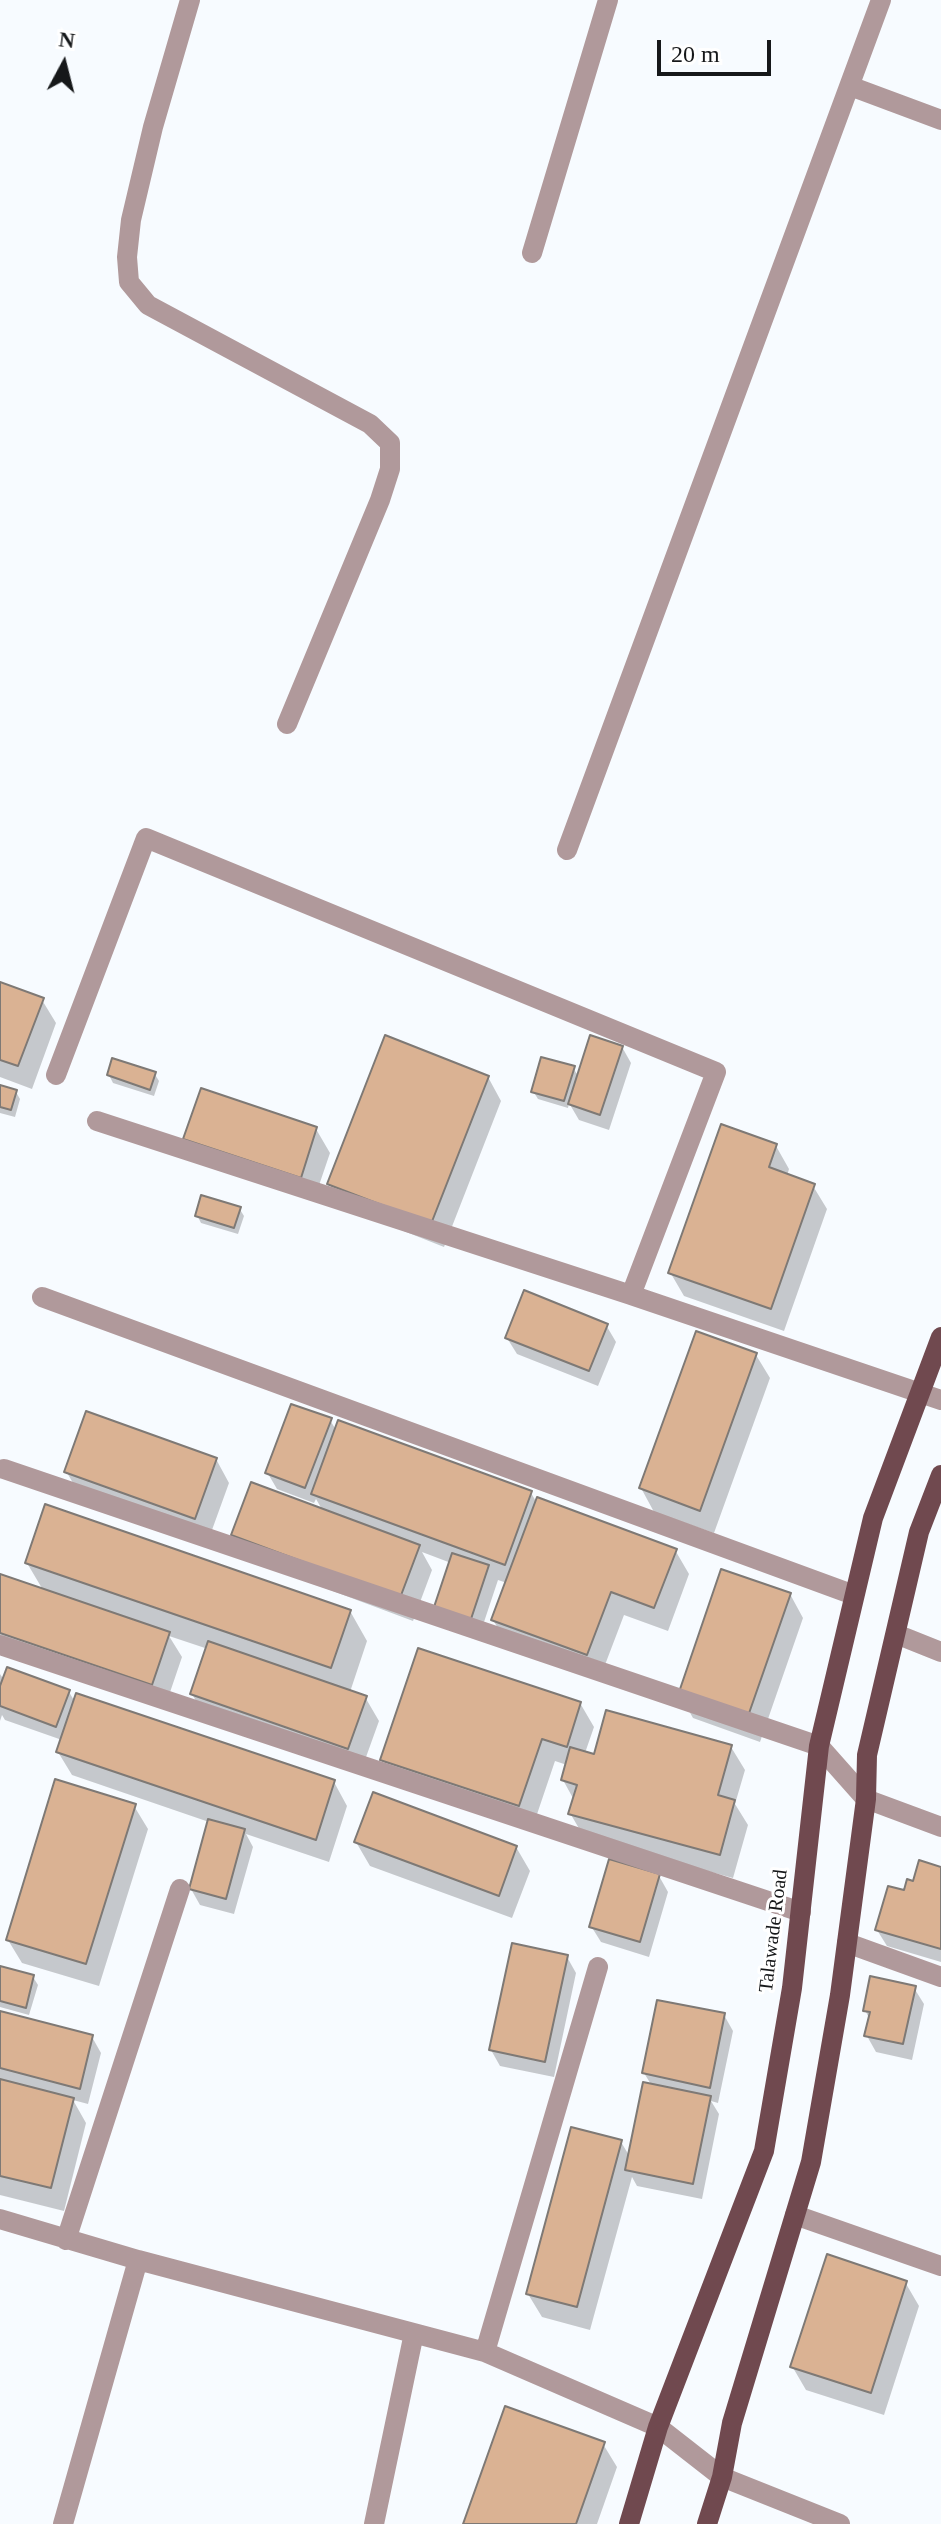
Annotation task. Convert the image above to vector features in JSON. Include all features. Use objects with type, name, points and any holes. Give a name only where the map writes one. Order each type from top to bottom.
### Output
[{"type":"main road","name":"Talawade Road","points":[[629,2524],[658,2427],[764,2151],[792,1988],[819,1746],[873,1518],[941,1337]]},
{"type":"main road","points":[[707,2524],[722,2477],[732,2423],[811,2162],[847,1943],[866,1799],[867,1755],[919,1532],[941,1475]]},
{"type":"street","points":[[190,0],[131,220],[127,257],[129,282],[148,305],[370,424],[390,443],[390,469],[380,500],[287,724]]},
{"type":"street","points":[[532,253],[608,0]]},
{"type":"street","points":[[567,850],[881,0]]},
{"type":"street","points":[[850,86],[941,120]]},
{"type":"street","points":[[56,1075],[146,838],[716,1072],[631,1295]]},
{"type":"street","points":[[97,1121],[941,1400]]},
{"type":"street","points":[[42,1297],[854,1595]]},
{"type":"street","points":[[4,1469],[819,1746],[866,1799],[941,1827]]},
{"type":"street","points":[[896,1634],[941,1652]]},
{"type":"street","points":[[0,1645],[801,1912]]},
{"type":"street","points":[[66,2240],[180,1889]]},
{"type":"street","points":[[847,1943],[941,1977]]},
{"type":"street","points":[[485,2352],[598,1967]]},
{"type":"street","points":[[795,2215],[941,2266]]},
{"type":"street","points":[[0,2219],[138,2260],[485,2352],[658,2427],[722,2477],[840,2524]]},
{"type":"street","points":[[63,2524],[138,2260]]},
{"type":"street","points":[[374,2524],[414,2333]]},
{"type":"building","points":[[0,982],[44,998],[18,1066],[0,1060]]},
{"type":"building","points":[[385,1035],[489,1076],[431,1224],[327,1184]]},
{"type":"building","points":[[590,1035],[623,1046],[600,1115],[568,1104]]},
{"type":"building","points":[[541,1057],[575,1066],[564,1101],[531,1092]]},
{"type":"building","points":[[112,1058],[156,1072],[150,1090],[107,1075]]},
{"type":"building","points":[[0,1085],[17,1090],[11,1110],[0,1107]]},
{"type":"building","points":[[201,1088],[317,1127],[301,1178],[183,1139]]},
{"type":"building","points":[[721,1124],[777,1144],[769,1167],[815,1184],[771,1309],[668,1273]]},
{"type":"building","points":[[201,1195],[241,1207],[234,1228],[195,1216]]},
{"type":"building","points":[[524,1290],[608,1324],[589,1371],[505,1338]]},
{"type":"building","points":[[696,1331],[757,1353],[700,1511],[639,1488]]},
{"type":"building","points":[[291,1404],[332,1418],[305,1488],[265,1473]]},
{"type":"building","points":[[86,1411],[217,1458],[195,1519],[64,1472]]},
{"type":"building","points":[[338,1420],[532,1491],[505,1565],[311,1494]]},
{"type":"building","points":[[251,1482],[420,1545],[400,1598],[231,1535]]},
{"type":"building","points":[[537,1497],[677,1549],[654,1608],[611,1592],[587,1655],[491,1620]]},
{"type":"building","points":[[45,1504],[351,1610],[331,1668],[25,1563]]},
{"type":"building","points":[[452,1553],[489,1565],[471,1619],[434,1607]]},
{"type":"building","points":[[721,1569],[791,1593],[747,1719],[678,1695]]},
{"type":"building","points":[[0,1574],[170,1632],[152,1685],[0,1633]]},
{"type":"building","points":[[208,1641],[367,1696],[348,1749],[190,1694]]},
{"type":"building","points":[[418,1648],[581,1702],[567,1747],[542,1739],[519,1806],[380,1760]]},
{"type":"building","points":[[7,1667],[70,1690],[56,1727],[0,1706],[0,1686]]},
{"type":"building","points":[[76,1693],[335,1780],[316,1840],[56,1752]]},
{"type":"building","points":[[606,1710],[732,1745],[718,1795],[735,1800],[720,1855],[568,1814],[577,1785],[561,1780],[570,1747],[594,1754]]},
{"type":"building","points":[[55,1779],[136,1804],[86,1964],[6,1940]]},
{"type":"building","points":[[373,1792],[517,1846],[499,1896],[354,1842]]},
{"type":"building","points":[[208,1819],[245,1829],[226,1899],[189,1889]]},
{"type":"building","points":[[609,1859],[660,1874],[640,1942],[589,1927]]},
{"type":"building","points":[[919,1860],[941,1867],[941,1949],[875,1930],[888,1886],[904,1890],[907,1879],[913,1881]]},
{"type":"building","points":[[512,1943],[568,1955],[545,2062],[489,2050]]},
{"type":"building","points":[[0,1966],[34,1975],[26,2008],[0,2001]]},
{"type":"building","points":[[870,1976],[916,1986],[903,2044],[864,2036],[870,2012],[863,2011]]},
{"type":"building","points":[[657,2000],[725,2013],[710,2088],[642,2073]]},
{"type":"building","points":[[0,2011],[93,2035],[80,2089],[0,2068]]},
{"type":"building","points":[[0,2079],[74,2098],[51,2188],[0,2176]]},
{"type":"building","points":[[643,2082],[711,2096],[693,2184],[625,2170]]},
{"type":"building","points":[[571,2127],[622,2140],[577,2307],[526,2294]]},
{"type":"building","points":[[827,2254],[907,2281],[871,2393],[790,2367]]},
{"type":"building","points":[[505,2406],[605,2442],[576,2524],[463,2524]]}]
